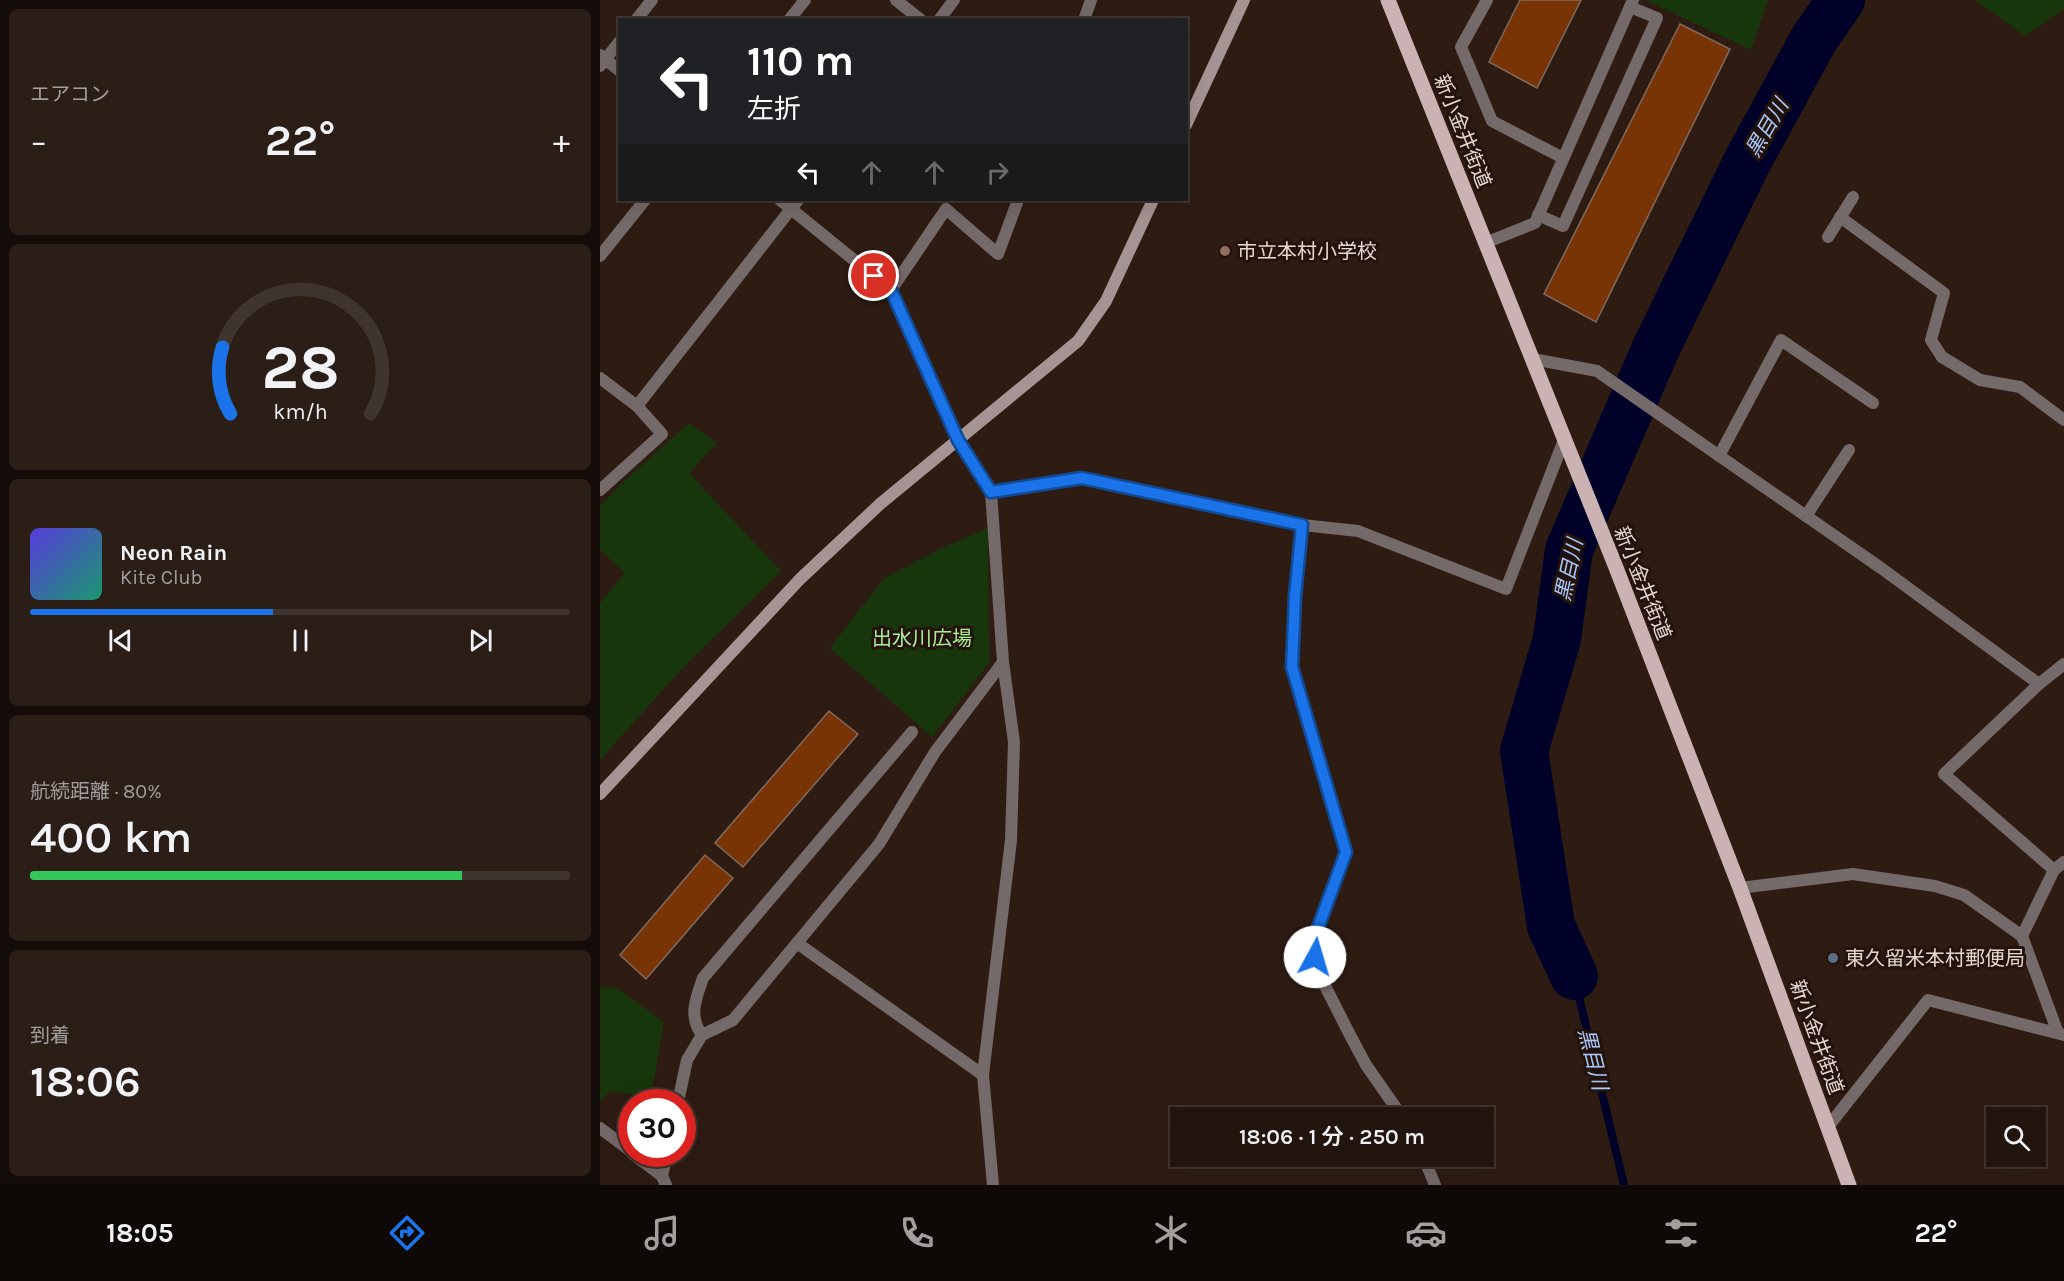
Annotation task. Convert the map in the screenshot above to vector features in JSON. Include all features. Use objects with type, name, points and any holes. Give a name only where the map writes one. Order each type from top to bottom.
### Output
[{"type":"main road","name":"新小金井街道","points":[[1388,0],[1533,359],[1740,888],[1849,1185]]},
{"type":"street","points":[[638,18],[652,0]]},
{"type":"street","points":[[791,18],[805,0]]},
{"type":"street","points":[[896,0],[918,18]]},
{"type":"street","points":[[940,18],[954,0]]},
{"type":"street","points":[[1085,18],[1091,0]]},
{"type":"street","points":[[1188,122],[1244,0]]},
{"type":"street","points":[[1487,0],[1461,47],[1492,121],[1563,158]]},
{"type":"street","points":[[1485,243],[1535,224],[1538,215],[1631,3],[1657,18],[1563,226],[1538,215]]},
{"type":"street","points":[[618,43],[602,60],[618,70]]},
{"type":"street","points":[[1828,237],[1853,197]]},
{"type":"street","points":[[600,256],[644,201]]},
{"type":"street","points":[[891,290],[946,209],[998,254],[1018,201]]},
{"type":"street","points":[[600,794],[800,579],[880,504],[1078,341],[1106,302],[1153,201]]},
{"type":"street","points":[[636,406],[795,204],[891,290],[958,440],[991,492],[1003,662],[1014,742],[1011,840],[983,1075],[993,1185]]},
{"type":"street","points":[[1840,217],[1944,293],[1931,340],[1942,357],[1980,380],[2020,387],[2064,420]]},
{"type":"street","points":[[1719,456],[1781,340],[1873,403]]},
{"type":"street","points":[[1533,359],[1597,371],[1663,419],[1806,516],[2039,684]]},
{"type":"street","points":[[600,378],[636,406],[662,434],[600,490]]},
{"type":"street","points":[[991,492],[1082,478],[1302,525],[1358,531],[1506,589],[1564,440]]},
{"type":"street","points":[[1806,516],[1849,450]]},
{"type":"street","points":[[1302,525],[1295,596],[1292,667],[1346,852],[1312,944],[1317,970],[1350,1035],[1366,1065],[1395,1107]]},
{"type":"street","points":[[681,1089],[687,1060],[702,1035],[733,1020],[879,844],[935,752],[1003,662]]},
{"type":"street","points":[[2022,936],[2059,866],[1944,774],[2039,684],[2064,664]]},
{"type":"street","points":[[702,1035],[695,1025],[693,1005],[703,978],[912,732]]},
{"type":"street","points":[[1740,888],[1853,874],[1935,886],[1964,895],[2022,936],[2061,1034]]},
{"type":"street","points":[[797,943],[983,1075]]},
{"type":"street","points":[[1827,1128],[1928,1000],[2061,1034]]},
{"type":"street","points":[[600,1128],[618,1142]]},
{"type":"street","points":[[649,1167],[664,1180]]},
{"type":"street","points":[[1428,1167],[1435,1185]]},
{"type":"green space","points":[[1646,0],[1768,0],[1751,50]]},
{"type":"green space","points":[[1975,0],[2064,0],[2064,9],[2025,36]]},
{"type":"green space","points":[[689,423],[717,443],[689,473],[781,571],[680,671],[600,760],[600,603],[625,573],[600,550],[600,506],[622,483]]},
{"type":"green space","name":"出水川広場","points":[[988,528],[989,663],[932,737],[830,648],[884,578],[942,548]]},
{"type":"green space","points":[[600,987],[617,988],[664,1022],[652,1089],[618,1089],[618,1092],[610,1091],[600,1102]]},
{"type":"building","points":[[1520,0],[1581,0],[1537,88],[1489,62]]},
{"type":"building","points":[[1680,24],[1730,49],[1596,322],[1544,294]]},
{"type":"building","points":[[829,711],[858,734],[743,867],[715,843]]},
{"type":"building","points":[[705,855],[733,878],[646,979],[620,955]]},
{"type":"waterway","name":"黒目川","points":[[1574,976],[1551,926],[1524,751],[1557,639],[1569,550],[1656,348],[1747,162],[1814,39],[1841,0]]},
{"type":"waterway","name":"黒目川","points":[[1574,976],[1624,1185]]},
{"type":"place","name":"市立本村小学校","points":[[1225,251]]},
{"type":"place","name":"東久留米本村郵便局","points":[[1833,958]]},
{"type":"route","points":[[874,276],[891,290],[958,440],[991,492],[1082,478],[1302,525],[1295,596],[1292,667],[1346,852],[1312,944],[1315,957]]}]
